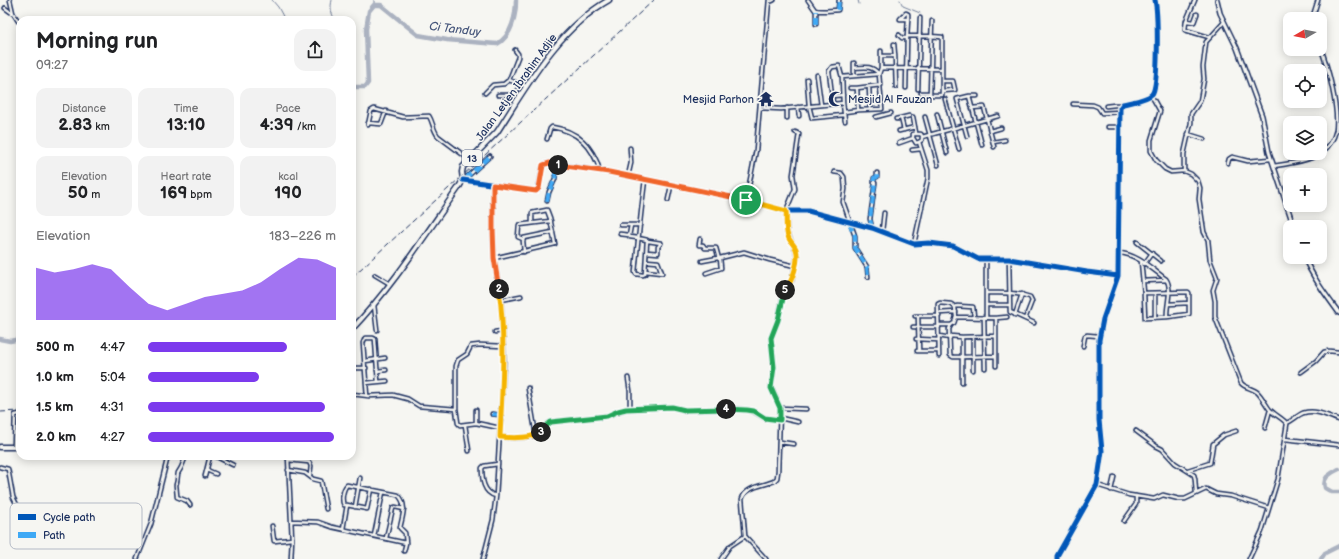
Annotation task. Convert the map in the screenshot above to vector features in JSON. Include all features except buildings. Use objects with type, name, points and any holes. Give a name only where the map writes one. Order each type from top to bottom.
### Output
[{"type":"highway","name":"Jalan Letjen Ibrahim Adjie","points":[[356,325],[374,305],[390,284],[465,180],[462,172],[464,167],[497,132],[525,85],[564,36],[583,18],[609,0]]},
{"type":"highway","points":[[0,447],[14,447]]},
{"type":"street","points":[[10,0],[13,13],[16,18]]},
{"type":"street","points":[[746,200],[756,150],[769,1],[771,2],[774,0]]},
{"type":"street","points":[[808,0],[816,10],[816,24]]},
{"type":"street","points":[[816,10],[838,10],[839,0]]},
{"type":"street","points":[[1106,106],[1121,105],[1151,95],[1155,87],[1157,23],[1155,0]]},
{"type":"street","points":[[1195,0],[1186,21],[1185,30],[1209,37]]},
{"type":"street","points":[[1217,0],[1220,13],[1246,73],[1262,116],[1271,159],[1292,220]]},
{"type":"street","points":[[1314,12],[1318,0]]},
{"type":"street","points":[[6,8],[13,13]]},
{"type":"street","points":[[1186,21],[1194,22],[1197,14]]},
{"type":"street","points":[[918,89],[920,18]]},
{"type":"street","points":[[906,88],[908,19]]},
{"type":"street","points":[[930,93],[932,21]]},
{"type":"street","points":[[1184,171],[1184,154],[1192,112],[1200,101],[1204,76],[1203,67],[1205,44],[1209,37],[1224,22]]},
{"type":"street","points":[[899,35],[902,38],[942,36],[942,95],[922,93]]},
{"type":"street","points":[[894,44],[896,87]]},
{"type":"street","points":[[485,93],[493,85],[504,84],[509,80],[518,57],[515,50]]},
{"type":"street","points":[[881,51],[881,68],[879,74],[883,115]]},
{"type":"street","points":[[881,56],[895,56]]},
{"type":"street","points":[[1274,166],[1301,160],[1321,153],[1329,146],[1335,136],[1337,122],[1335,101],[1323,56]]},
{"type":"street","points":[[854,63],[854,76]]},
{"type":"street","points":[[833,104],[830,70],[832,67],[840,67],[845,120]]},
{"type":"street","points":[[854,68],[870,67],[879,74]]},
{"type":"street","points":[[881,68],[942,69]]},
{"type":"street","points":[[842,77],[879,74]]},
{"type":"street","points":[[817,75],[821,105]]},
{"type":"street","points":[[807,79],[809,106],[813,118],[844,114],[858,110],[882,109]]},
{"type":"street","points":[[509,80],[525,85]]},
{"type":"street","points":[[942,81],[953,81],[955,90],[942,91]]},
{"type":"street","points":[[498,95],[513,95],[525,85]]},
{"type":"street","points":[[850,88],[881,86]]},
{"type":"street","points":[[868,87],[870,109]]},
{"type":"street","points":[[857,88],[858,110]]},
{"type":"street","points":[[832,96],[843,95]]},
{"type":"street","points":[[1151,95],[1160,111],[1151,140],[1151,151],[1156,160],[1167,170],[1174,172],[1184,171],[1191,174],[1197,179],[1199,185],[1199,199],[1203,230],[1208,240],[1210,260],[1217,278],[1213,290],[1216,301],[1215,317],[1241,382],[1243,385],[1257,392],[1270,410],[1287,423]]},
{"type":"street","points":[[969,96],[982,146]]},
{"type":"street","points":[[967,136],[957,98],[977,96]]},
{"type":"street","points":[[945,99],[959,149]]},
{"type":"street","points":[[760,108],[787,108],[843,104]]},
{"type":"street","points":[[1073,104],[1093,105],[1098,107],[1102,113],[1120,112]]},
{"type":"street","points":[[1057,559],[1057,556],[1097,485],[1102,451],[1099,420],[1099,336],[1103,319],[1118,276],[1121,105]]},
{"type":"street","points":[[798,107],[799,116]]},
{"type":"street","points":[[972,108],[984,107],[994,147]]},
{"type":"street","points":[[787,108],[787,118]]},
{"type":"street","points":[[386,111],[382,124],[368,124],[373,110],[386,111],[403,117],[429,116],[438,136],[470,160]]},
{"type":"street","points":[[876,117],[891,113]]},
{"type":"street","points":[[937,114],[947,153]]},
{"type":"street","points":[[896,119],[910,116]]},
{"type":"street","points":[[919,142],[922,140],[922,137],[930,134],[998,116]]},
{"type":"street","points":[[925,117],[938,165]]},
{"type":"street","points":[[901,118],[904,130]]},
{"type":"street","points":[[899,142],[913,138],[914,134],[916,133],[913,118]]},
{"type":"street","points":[[548,139],[550,129],[552,127],[568,131],[578,136],[595,154],[600,171]]},
{"type":"street","points":[[899,131],[915,127]]},
{"type":"street","points":[[1108,127],[1120,127]]},
{"type":"street","points":[[990,131],[1001,128]]},
{"type":"street","points":[[766,559],[745,536],[743,496],[752,489],[770,483],[776,478],[779,465],[780,408],[771,388],[774,367],[771,338],[778,320],[784,291],[792,280],[797,254],[788,236],[786,211],[795,190],[793,175],[798,149],[797,132]]},
{"type":"street","points":[[916,133],[921,134],[922,137]]},
{"type":"street","points":[[1188,134],[1204,139]]},
{"type":"street","points":[[913,138],[916,143],[919,142]]},
{"type":"street","points":[[993,142],[1005,140]]},
{"type":"street","points":[[914,244],[928,178],[928,170],[919,142]]},
{"type":"street","points":[[628,176],[631,163],[630,148]]},
{"type":"street","points":[[912,150],[921,149]]},
{"type":"street","points":[[490,156],[465,180],[536,191],[539,188],[543,165],[549,163],[557,164],[628,176],[671,186],[746,200],[786,211],[808,212],[882,231],[914,244],[929,243],[953,246],[978,259],[1009,259],[1118,276]]},
{"type":"street","points":[[1228,163],[1231,157],[1248,161],[1271,159]]},
{"type":"street","points":[[547,201],[549,192],[556,180],[557,164]]},
{"type":"street","points":[[834,172],[842,174],[844,177],[843,201],[849,223],[855,236],[855,248],[867,267],[868,277]]},
{"type":"street","points":[[872,228],[870,219],[875,183],[874,178],[877,177],[877,173]]},
{"type":"street","points":[[645,180],[638,238],[636,274],[643,275],[645,271],[648,241]]},
{"type":"street","points":[[483,559],[493,520],[496,496],[504,346],[501,300],[494,258],[493,185]]},
{"type":"street","points":[[668,200],[671,186]]},
{"type":"street","points":[[494,258],[555,244],[547,210],[532,213],[532,224]]},
{"type":"street","points":[[882,231],[884,213]]},
{"type":"street","points":[[550,221],[518,225],[518,237],[523,239],[553,232]]},
{"type":"street","points":[[621,225],[640,225]]},
{"type":"street","points":[[629,235],[630,225]]},
{"type":"street","points":[[620,234],[660,243],[658,252],[647,252]]},
{"type":"street","points":[[523,239],[524,252]]},
{"type":"street","points":[[700,239],[699,245],[703,245],[704,248],[716,248],[721,268],[706,273]]},
{"type":"street","points":[[1137,242],[1161,261]]},
{"type":"street","points":[[702,261],[719,259],[744,252],[795,266]]},
{"type":"street","points":[[1119,253],[1127,254],[1142,262],[1167,280],[1168,317]]},
{"type":"street","points":[[1142,262],[1152,253]]},
{"type":"street","points":[[1009,259],[1010,312],[1034,324]]},
{"type":"street","points":[[985,368],[986,260]]},
{"type":"street","points":[[645,271],[662,273],[658,262],[646,261]]},
{"type":"street","points":[[1142,262],[1144,317],[1155,318],[1188,315],[1190,303],[1188,292],[1144,294]]},
{"type":"street","points":[[1307,264],[1310,271],[1339,313]]},
{"type":"street","points":[[375,275],[390,284]]},
{"type":"street","points":[[1159,280],[1161,275]]},
{"type":"street","points":[[1143,281],[1167,280]]},
{"type":"street","points":[[986,293],[1010,292],[1030,297],[1032,300],[1025,319]]},
{"type":"street","points":[[1155,293],[1155,318]]},
{"type":"street","points":[[1015,315],[1022,294]]},
{"type":"street","points":[[501,300],[521,296]]},
{"type":"street","points":[[1168,304],[1190,303]]},
{"type":"street","points":[[939,356],[938,304],[950,304],[955,307],[972,306],[974,317]]},
{"type":"street","points":[[374,305],[377,330]]},
{"type":"street","points":[[986,305],[1010,305]]},
{"type":"street","points":[[955,307],[956,317],[954,323],[949,329],[951,356],[996,356]]},
{"type":"street","points":[[939,351],[918,351],[917,316],[956,312]]},
{"type":"street","points":[[956,317],[1007,317]]},
{"type":"street","points":[[996,318],[996,366]]},
{"type":"street","points":[[913,327],[918,328],[951,325]]},
{"type":"street","points":[[495,332],[503,331]]},
{"type":"street","points":[[1083,346],[1087,335],[1099,336]]},
{"type":"street","points":[[917,339],[996,336]]},
{"type":"street","points":[[962,337],[962,382]]},
{"type":"street","points":[[973,337],[973,370]]},
{"type":"street","points":[[367,396],[363,343],[365,338],[375,338],[378,382]]},
{"type":"street","points":[[500,428],[476,422],[465,425],[459,424],[456,409],[456,366],[458,360],[467,354],[470,347],[475,345],[504,346]]},
{"type":"street","points":[[1301,372],[1316,361],[1324,352],[1339,352]]},
{"type":"street","points":[[365,360],[385,358]]},
{"type":"street","points":[[356,368],[366,368]]},
{"type":"street","points":[[377,370],[386,370]]},
{"type":"street","points":[[628,378],[630,409]]},
{"type":"street","points":[[366,383],[387,381]]},
{"type":"street","points":[[528,388],[536,435]]},
{"type":"street","points":[[356,395],[367,396],[392,395],[408,399],[419,406],[456,409]]},
{"type":"street","points":[[500,437],[530,437],[543,431],[551,422],[607,416],[618,411],[630,409],[672,407],[685,410],[735,409],[754,411],[765,418],[798,422]]},
{"type":"street","points":[[780,408],[806,409]]},
{"type":"street","points":[[476,410],[476,422]]},
{"type":"street","points":[[1265,428],[1270,410]]},
{"type":"street","points":[[1287,423],[1304,413],[1316,412],[1332,416],[1339,420]]},
{"type":"street","points":[[492,414],[501,415]]},
{"type":"street","points":[[14,447],[16,415]]},
{"type":"street","points":[[1250,559],[1262,531],[1281,468],[1287,423]]},
{"type":"street","points":[[465,425],[469,451]]},
{"type":"street","points":[[1136,431],[1162,449],[1175,462],[1195,476],[1196,493]]},
{"type":"street","points":[[1188,471],[1210,463],[1212,444],[1224,435],[1236,431]]},
{"type":"street","points":[[1285,439],[1339,445]]},
{"type":"street","points":[[780,442],[794,444]]},
{"type":"street","points":[[142,546],[151,524],[167,460]]},
{"type":"street","points":[[185,460],[182,468],[178,472],[178,481],[176,485],[177,498],[187,501],[190,505]]},
{"type":"street","points":[[205,476],[209,460]]},
{"type":"street","points":[[222,460],[233,466]]},
{"type":"street","points":[[288,460],[292,539],[291,559]]},
{"type":"street","points":[[298,460],[309,462],[311,466],[310,476]]},
{"type":"street","points":[[496,496],[488,492],[484,486],[482,481],[482,468],[484,466],[498,464]]},
{"type":"street","points":[[0,467],[8,469],[13,497],[16,503]]},
{"type":"street","points":[[207,469],[216,474]]},
{"type":"street","points":[[288,470],[302,472],[322,482],[326,509]]},
{"type":"street","points":[[1111,490],[1114,477]]},
{"type":"street","points":[[354,507],[360,478]]},
{"type":"street","points":[[371,489],[366,509],[342,503],[345,486],[351,485],[359,487],[371,489],[398,495],[402,499],[404,509],[400,528],[405,533],[406,543],[404,551]]},
{"type":"street","points":[[1097,485],[1111,490],[1154,499],[1163,495],[1182,499],[1206,489],[1216,494],[1231,496],[1269,508]]},
{"type":"street","points":[[374,536],[383,492]]},
{"type":"street","points":[[1124,521],[1136,504],[1136,496]]},
{"type":"street","points":[[343,529],[347,505]]},
{"type":"street","points":[[386,538],[393,507],[404,509]]},
{"type":"street","points":[[291,521],[318,522],[406,543]]},
{"type":"street","points":[[272,526],[274,541],[292,539]]},
{"type":"street","points":[[722,559],[732,544],[745,536]]},
{"type":"street","points":[[137,559],[141,549]]},
{"type":"waterway","points":[[272,0],[283,16]]},
{"type":"waterway","points":[[332,0],[331,10],[333,16]]},
{"type":"waterway","name":"Ci Tanduy","points":[[374,0],[374,5]]},
{"type":"waterway","name":"Ci Tanduy","points":[[356,87],[365,87],[368,83],[366,29],[369,11],[374,5],[381,5],[418,35],[447,40],[497,44],[510,31],[514,18],[516,0]]},
{"type":"waterway","points":[[858,0],[859,4]]},
{"type":"waterway","points":[[900,0],[903,6],[920,13]]},
{"type":"waterway","name":"Ci Tanduy","points":[[0,339],[10,341],[16,340]]},
{"type":"waterway","points":[[1339,469],[1328,476],[1324,484],[1325,488],[1332,492],[1339,492]]},
{"type":"waterway","points":[[1321,559],[1325,553],[1339,546]]},
{"type":"railway","points":[[356,273],[654,0]]},
{"type":"railway","points":[[0,412],[16,411]]},
{"type":"marked path","points":[[838,10],[839,0]]},
{"type":"marked path","points":[[816,11],[816,24]]},
{"type":"marked path","points":[[467,180],[468,176],[490,156]]},
{"type":"marked path","points":[[547,201],[555,179],[557,164]]},
{"type":"marked path","points":[[872,228],[870,219],[875,183],[874,178],[877,177],[877,173]]},
{"type":"marked path","points":[[849,223],[855,236],[855,248],[867,267],[868,277]]},
{"type":"marked path","points":[[492,414],[501,415]]},
{"type":"cycle path","points":[[1057,559],[1057,556],[1097,485],[1102,451],[1099,420],[1099,340],[1103,319],[1118,276],[1120,108],[1123,104],[1150,96],[1154,88],[1157,64],[1157,19],[1155,0]]},
{"type":"cycle path","points":[[463,180],[536,191],[538,190],[542,168],[545,164],[549,163],[609,172],[746,200],[786,211],[808,211],[872,228],[914,244],[929,243],[953,246],[978,259],[1009,259],[1118,276]]},
{"type":"place","name":"Mesjid Parhon","points":[[766,99]]},
{"type":"place","name":"Mesjid Al Fauzan","points":[[836,99]]},
{"type":"route","points":[[549,163],[609,172],[671,186],[746,200],[786,211],[787,233],[797,254],[793,277],[790,284],[784,291],[778,320],[771,338],[774,367],[771,388],[780,408],[780,420],[765,418],[754,411],[735,409],[685,410],[672,407],[630,409],[596,418],[551,422],[543,431],[530,437],[500,437],[504,361],[501,300],[494,258],[493,185],[536,191],[539,188],[543,165],[549,163]]}]
